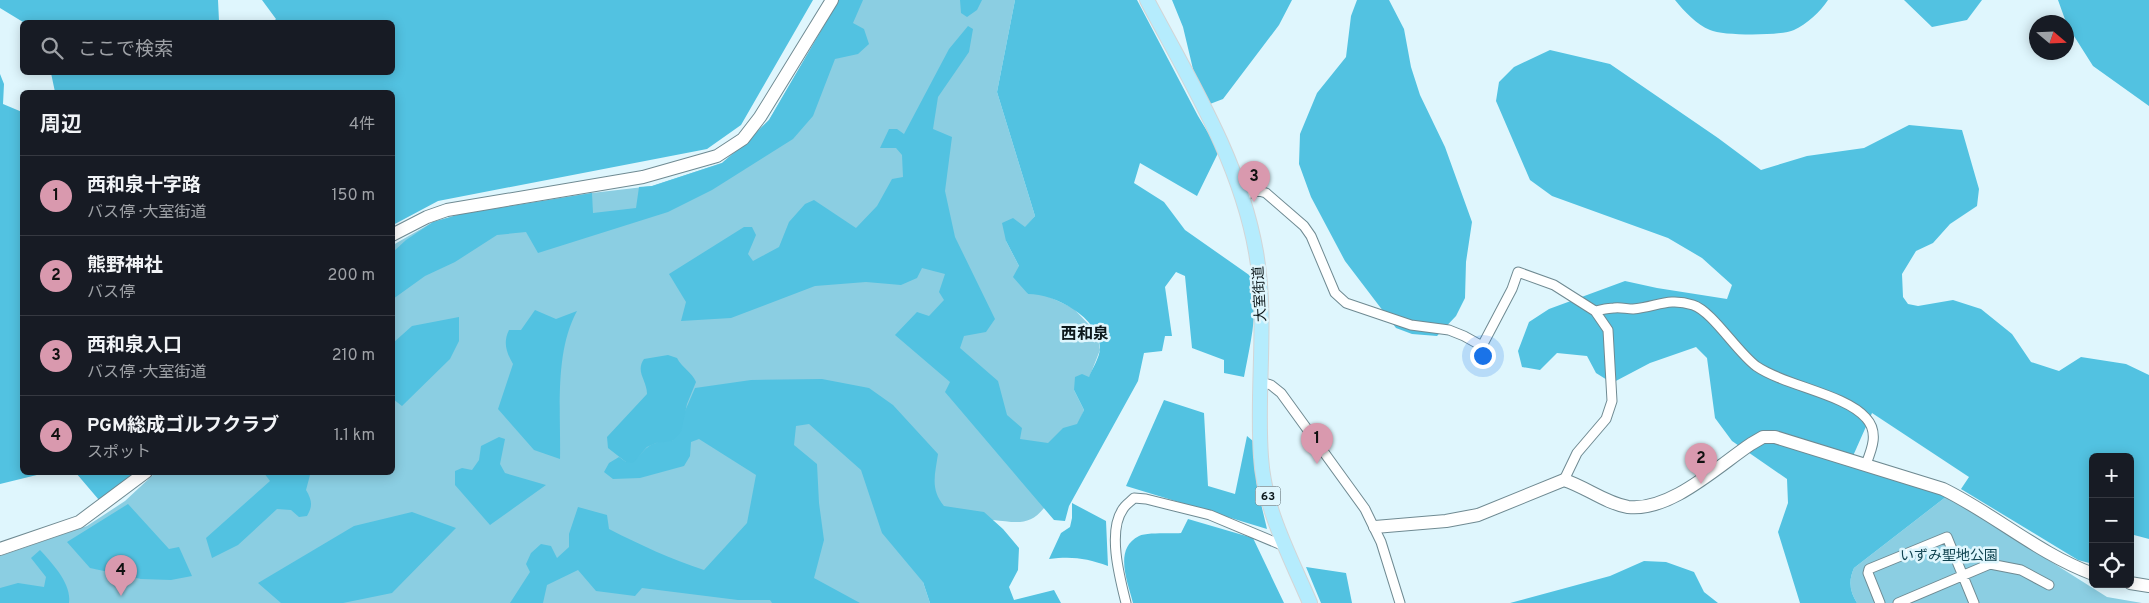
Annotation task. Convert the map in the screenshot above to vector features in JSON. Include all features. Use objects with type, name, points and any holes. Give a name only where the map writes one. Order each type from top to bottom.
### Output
[{"type":"main road","name":"大室街道","points":[[1147,0],[1210,119],[1232,164],[1243,196],[1257,253],[1260,282],[1261,458],[1269,504],[1284,546],[1310,603]]},
{"type":"street","points":[[395,233],[427,217],[447,210],[643,177],[717,156],[742,138],[760,117],[832,0]]},
{"type":"street","points":[[1243,196],[1259,191],[1266,193],[1304,226],[1311,236],[1335,293],[1340,299],[1346,303],[1411,325],[1450,330],[1482,346],[1512,289],[1518,272],[1554,285],[1595,311],[1608,330],[1612,401],[1606,419],[1577,453],[1564,480]]},
{"type":"street","points":[[1595,311],[1614,308],[1633,309],[1663,301],[1676,301],[1696,306],[1756,366],[1860,412],[1873,428],[1874,443],[1866,464]]},
{"type":"street","points":[[1260,382],[1271,386],[1281,393],[1365,509],[1375,527],[1400,603]]},
{"type":"street","points":[[1375,527],[1446,521],[1478,515],[1564,480],[1578,484],[1601,498],[1628,507],[1656,504],[1674,498],[1751,444],[1764,438],[1775,437],[1943,489],[1967,500],[2056,556],[2089,572]]},
{"type":"street","points":[[0,549],[79,522],[142,475]]},
{"type":"street","points":[[1126,603],[1115,539],[1122,510],[1134,498],[1146,499],[1210,515],[1284,546]]},
{"type":"street","points":[[1880,603],[1868,573],[1869,569],[1947,537],[1974,603]]},
{"type":"street","points":[[1904,602],[1990,564],[2005,565],[2021,570],[2049,585]]},
{"type":"street","points":[[2134,584],[2149,586]]},
{"type":"green space","points":[[839,0],[1015,0],[997,92],[1035,216],[1025,228],[1006,241],[1019,266],[1028,294],[1043,294],[1073,308],[1097,333],[1100,350],[1089,378],[1074,390],[1084,410],[1044,508],[1027,521],[993,520],[923,582],[930,603],[0,603],[0,556],[87,526],[125,501],[153,475],[395,475],[395,244],[433,222],[461,214],[592,193],[652,186],[722,163],[769,120]]},
{"type":"green space","name":"いずみ聖地公園","points":[[1947,496],[2089,586],[2089,588],[2093,588],[2107,597],[2142,603],[1857,603],[1851,586],[1854,568]]},
{"type":"shaded area","points":[[0,0],[218,0],[219,20],[20,20],[0,8]]},
{"type":"shaded area","points":[[262,0],[813,0],[741,125],[707,149],[438,201],[395,224],[395,90],[55,90],[51,75],[395,75],[395,20],[276,19]]},
{"type":"shaded area","points":[[839,0],[863,0],[853,23],[864,29],[869,44],[858,54],[835,59],[813,116],[793,139],[712,190],[668,212],[538,253],[526,232],[497,235],[455,262],[425,276],[395,298],[395,250],[406,240],[433,222],[461,214],[592,193],[593,213],[636,208],[639,187],[652,186],[722,163],[769,120]]},
{"type":"shaded area","points":[[960,0],[982,0],[977,10],[967,17],[961,13]]},
{"type":"shaded area","points":[[1015,0],[1137,0],[1198,116],[1219,151],[1197,196],[1140,163],[1134,183],[1164,202],[1185,230],[1252,277],[1254,289],[1253,327],[1244,377],[1224,373],[1224,360],[1192,348],[1185,276],[1176,272],[1165,287],[1172,336],[1165,336],[1162,351],[1144,353],[1138,381],[1069,506],[1065,521],[1054,520],[945,392],[950,382],[895,335],[917,312],[929,316],[944,300],[939,292],[945,274],[922,268],[917,278],[901,285],[866,282],[815,286],[731,318],[681,321],[686,302],[669,274],[744,227],[752,227],[756,235],[748,254],[753,261],[779,247],[789,222],[805,204],[814,200],[856,228],[877,206],[892,179],[903,177],[902,155],[896,148],[880,148],[889,129],[897,129],[904,134],[949,49],[968,26],[973,29],[969,52],[938,97],[933,129],[952,137],[945,191],[955,237],[995,319],[986,332],[964,336],[960,348],[998,381],[1007,415],[1022,428],[1020,439],[1048,443],[1063,428],[1077,424],[1084,410],[1074,390],[1075,377],[1082,374],[1089,377],[1100,352],[1098,337],[1092,326],[1074,309],[1050,298],[1028,294],[1013,277],[1019,266],[1006,241],[1002,223],[1013,218],[1025,227],[1035,216],[997,92]]},
{"type":"shaded area","points":[[1172,0],[1292,0],[1279,25],[1223,99],[1202,107],[1183,27]]},
{"type":"shaded area","points":[[1357,0],[1389,0],[1404,29],[1411,67],[1420,95],[1445,147],[1472,222],[1466,262],[1465,298],[1456,316],[1437,336],[1412,334],[1396,328],[1345,261],[1311,197],[1299,164],[1300,134],[1317,93],[1346,57],[1351,16]]},
{"type":"shaded area","points":[[1675,0],[1828,0],[1813,17],[1794,30],[1752,34],[1717,32],[1705,28]]},
{"type":"shaded area","points":[[1904,0],[1982,0],[1967,20],[1932,27]]},
{"type":"shaded area","points":[[2058,0],[2149,0],[2149,106],[2093,66],[2074,36],[2074,15],[2063,15]]},
{"type":"shaded area","points":[[1550,50],[1610,64],[1761,170],[1807,156],[1864,148],[1909,125],[1962,130],[1979,189],[1977,206],[1950,224],[1933,243],[1916,251],[1902,274],[1903,297],[1908,304],[1918,306],[1953,300],[1981,309],[2012,334],[2031,362],[2059,371],[2081,357],[2126,364],[2149,375],[2149,539],[2134,535],[2134,453],[2089,453],[2089,563],[2078,560],[1961,489],[1969,477],[1872,413],[1849,465],[1947,496],[1854,568],[1851,586],[1857,603],[1800,603],[1778,532],[1788,503],[1787,479],[1732,441],[1715,418],[1707,358],[1696,347],[1650,363],[1612,383],[1596,373],[1587,356],[1557,353],[1540,370],[1522,367],[1518,351],[1529,322],[1549,309],[1625,281],[1727,299],[1732,285],[1702,258],[1668,238],[1552,196],[1530,180],[1496,101],[1499,82],[1514,67]]},
{"type":"shaded area","points":[[0,74],[4,84],[3,104],[20,111],[20,475],[37,475],[0,484]]},
{"type":"shaded area","points":[[535,310],[556,319],[577,311],[565,345],[562,364],[560,383],[560,459],[534,450],[498,409],[513,364],[506,347],[507,334],[509,330],[521,330]]},
{"type":"shaded area","points":[[459,317],[459,341],[450,359],[402,406],[395,401],[395,341],[412,326]]},
{"type":"shaded area","points":[[668,355],[677,358],[696,382],[687,404],[681,432],[672,441],[656,443],[647,447],[633,463],[626,462],[608,448],[607,437],[647,394],[641,372],[644,359]]},
{"type":"shaded area","points":[[822,379],[869,388],[893,405],[938,454],[935,488],[944,506],[984,512],[1003,529],[1019,548],[1018,570],[1009,587],[1014,600],[1054,590],[1061,603],[930,603],[923,582],[882,533],[861,470],[809,424],[796,426],[794,445],[817,464],[819,503],[824,540],[814,578],[860,603],[772,603],[770,600],[738,600],[642,588],[635,596],[596,591],[578,570],[547,585],[543,603],[510,603],[530,572],[526,564],[531,553],[541,544],[551,546],[557,558],[569,547],[569,534],[578,507],[607,515],[609,529],[621,535],[704,570],[747,523],[756,475],[699,439],[691,442],[690,456],[684,466],[640,478],[613,479],[604,472],[609,463],[619,457],[626,462],[639,456],[651,445],[672,441],[695,388],[751,380]]},
{"type":"shaded area","points":[[1164,400],[1204,413],[1208,486],[1235,494],[1247,436],[1253,441],[1257,487],[1267,529],[1126,486]]},
{"type":"shaded area","points":[[499,437],[505,439],[500,464],[505,473],[546,485],[490,525],[455,485],[455,471],[462,468],[472,470],[479,460],[481,446]]},
{"type":"shaded area","points":[[78,475],[135,475],[99,500]]},
{"type":"shaded area","points":[[266,475],[310,475],[306,490],[311,503],[307,516],[299,517],[291,510],[277,509],[238,545],[212,558],[206,538],[270,481]]},
{"type":"shaded area","points":[[1072,503],[1106,521],[1108,566],[1079,558],[1049,559],[1061,533],[1070,527]]},
{"type":"shaded area","points":[[128,504],[169,549],[179,547],[192,576],[171,580],[141,579],[90,568],[67,542]]},
{"type":"shaded area","points":[[412,512],[456,528],[392,593],[343,603],[281,603],[258,583],[354,526]]},
{"type":"shaded area","points":[[1188,519],[1253,538],[1284,603],[1133,603],[1124,566],[1126,549],[1139,536],[1181,533]]},
{"type":"shaded area","points":[[40,550],[64,581],[69,596],[69,603],[0,603],[0,588],[18,583],[44,587],[46,577],[31,558]]},
{"type":"shaded area","points":[[1644,561],[1666,562],[1694,572],[1704,592],[1718,603],[1510,603],[1610,576]]},
{"type":"shaded area","points":[[1306,567],[1346,573],[1352,603],[1321,603]]},
{"type":"place","name":"西和泉入口","points":[[1254,202]]},
{"type":"place","name":"西和泉十字路","points":[[1317,464]]},
{"type":"place","name":"熊野神社","points":[[1701,484]]},
{"type":"place","name":"PGM総成ゴルフクラブ","points":[[121,596]]},
{"type":"district","name":"西和泉","points":[[1085,333]]}]
